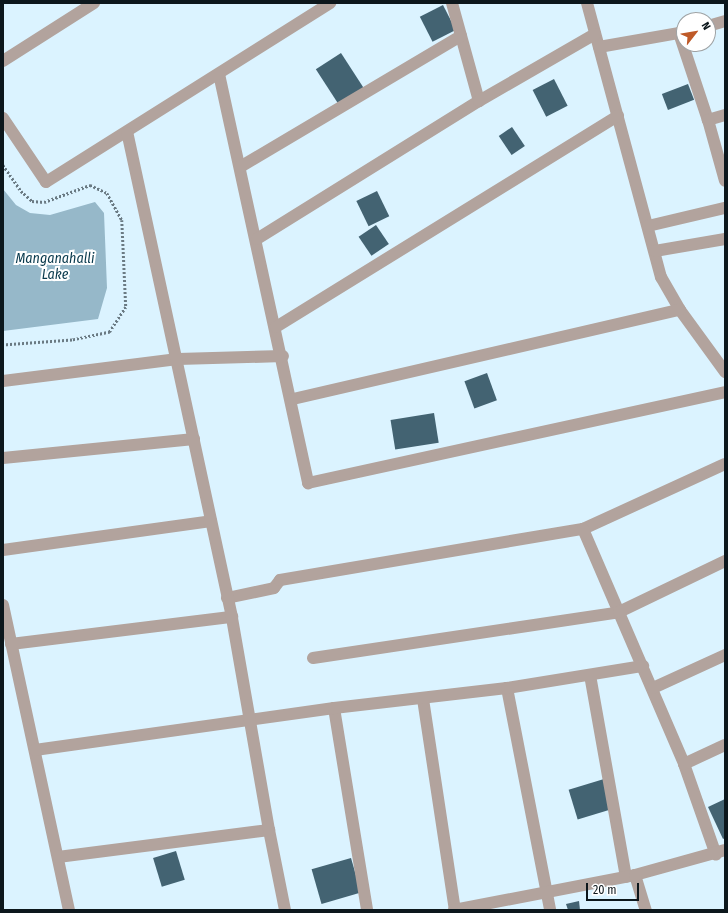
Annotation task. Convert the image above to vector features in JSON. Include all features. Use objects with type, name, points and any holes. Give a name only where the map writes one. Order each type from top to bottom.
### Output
[{"type":"street","points":[[3,61],[94,3]]},
{"type":"street","points":[[3,118],[46,182],[127,134],[330,3]]},
{"type":"street","points":[[452,3],[479,101]]},
{"type":"street","points":[[587,3],[661,277],[680,310],[725,372]]},
{"type":"street","points":[[599,47],[676,33]]},
{"type":"street","points":[[257,239],[479,101],[595,34]]},
{"type":"street","points":[[240,167],[461,36]]},
{"type":"street","points":[[687,52],[725,181]]},
{"type":"street","points":[[219,74],[293,399],[308,484],[725,392]]},
{"type":"street","points":[[708,120],[725,115]]},
{"type":"street","points":[[276,327],[618,116]]},
{"type":"street","points":[[127,134],[178,359],[232,617],[269,830],[285,910]]},
{"type":"street","points":[[648,226],[725,208]]},
{"type":"street","points":[[655,251],[725,238]]},
{"type":"street","points":[[293,399],[680,310]]},
{"type":"street","points":[[3,381],[178,359],[283,356]]},
{"type":"street","points":[[3,458],[194,439]]},
{"type":"street","points":[[228,598],[274,588],[280,580],[583,529],[725,464]]},
{"type":"street","points":[[3,550],[211,521]]},
{"type":"street","points":[[423,699],[454,910],[480,908],[630,876],[720,852],[644,666],[583,529]]},
{"type":"street","points":[[313,658],[619,612],[725,562]]},
{"type":"street","points":[[3,604],[69,910]]},
{"type":"street","points":[[11,644],[232,617]]},
{"type":"street","points":[[653,688],[725,654]]},
{"type":"street","points":[[35,750],[251,722],[334,708],[423,699],[507,688],[644,666]]},
{"type":"street","points":[[590,675],[630,876],[646,910]]},
{"type":"street","points":[[507,688],[545,893],[550,910]]},
{"type":"street","points":[[334,708],[367,910]]},
{"type":"street","points":[[684,764],[725,745]]},
{"type":"street","points":[[58,857],[269,830]]},
{"type":"path","points":[[3,165],[20,191],[32,201],[44,202],[90,185],[107,193],[122,220],[126,307],[110,332],[72,340],[3,345]]},
{"type":"water","name":"Manganahalli Lake","points":[[3,189],[16,205],[30,213],[50,215],[95,202],[104,213],[107,288],[98,319],[3,331]]},
{"type":"building","points":[[443,5],[456,30],[433,42],[420,17]]},
{"type":"building","points":[[341,53],[364,88],[339,105],[316,69]]},
{"type":"building","points":[[554,79],[568,106],[546,117],[533,90]]},
{"type":"building","points":[[688,84],[694,100],[668,110],[662,94]]},
{"type":"building","points":[[512,127],[525,146],[512,155],[499,136]]},
{"type":"building","points":[[377,191],[389,216],[369,226],[356,201]]},
{"type":"building","points":[[376,225],[389,244],[371,256],[359,237]]},
{"type":"building","points":[[487,373],[497,400],[474,408],[464,381]]},
{"type":"building","points":[[434,413],[439,443],[395,450],[391,420]]},
{"type":"building","points":[[604,779],[613,809],[578,819],[569,790]]},
{"type":"building","points":[[725,799],[725,838],[723,839],[708,807]]},
{"type":"building","points":[[176,851],[185,880],[162,887],[153,858]]},
{"type":"building","points":[[351,858],[361,893],[322,904],[312,869]]},
{"type":"building","points":[[579,901],[580,910],[568,910],[566,904]]}]
